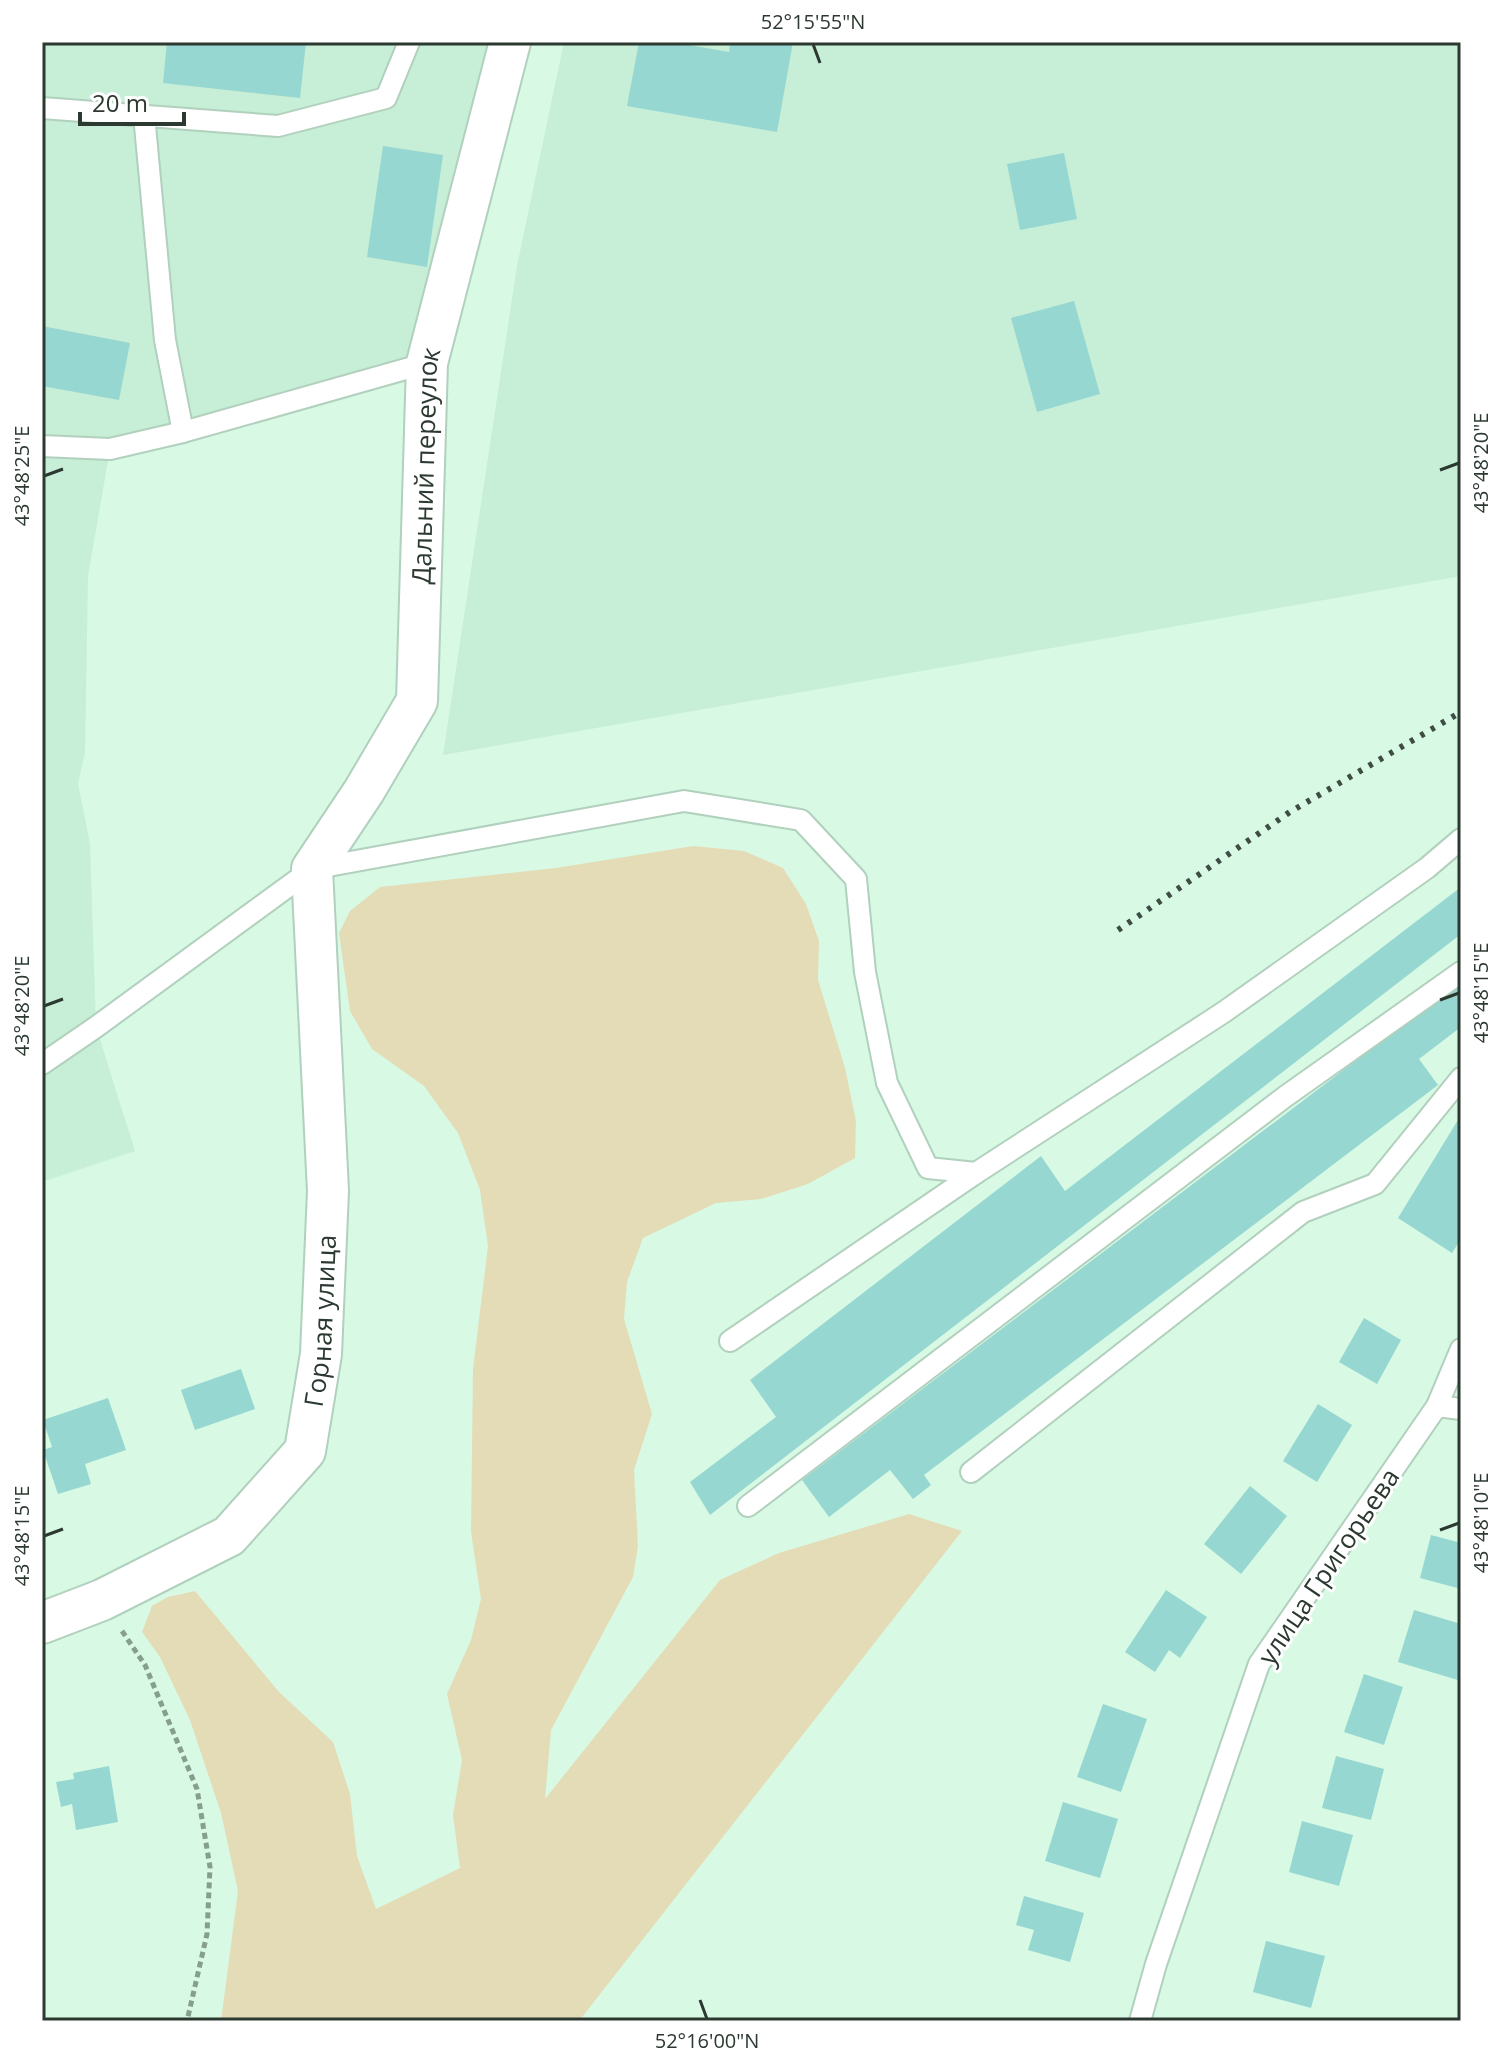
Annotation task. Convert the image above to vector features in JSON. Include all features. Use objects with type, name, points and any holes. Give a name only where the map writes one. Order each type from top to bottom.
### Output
[{"type":"street","name":"Дальний переулок","points":[[312,869],[364,791],[417,701],[427,363],[510,42]]},
{"type":"street","name":"Горная улица","points":[[42,1623],[102,1600],[229,1536],[305,1451],[321,1354],[328,1191],[312,869]]},
{"type":"lane","points":[[42,108],[278,126],[386,98],[409,42]]},
{"type":"lane","points":[[144,115],[165,340],[183,432]]},
{"type":"lane","points":[[42,446],[110,449],[183,432],[427,363]]},
{"type":"lane","points":[[42,1064],[312,869],[684,801],[801,820],[856,879],[865,972],[887,1083],[928,1168],[976,1173]]},
{"type":"lane","points":[[730,1341],[976,1173],[1224,1012],[1427,868],[1461,839]]},
{"type":"lane","points":[[748,1506],[1273,1105],[1461,972]]},
{"type":"lane","points":[[971,1472],[1303,1212],[1375,1184],[1461,1078]]},
{"type":"lane","name":"улица Григорьева","points":[[1140,2021],[1156,1964],[1259,1664],[1437,1406],[1461,1349]]},
{"type":"lane","points":[[1437,1406],[1461,1409]]},
{"type":"path","points":[[102,1600],[145,1665],[197,1789],[210,1867],[207,1934],[187,2021]]},
{"type":"shaded area","points":[[42,42],[510,42],[427,363],[110,449],[88,576],[85,752],[78,784],[90,844],[96,1027],[135,1151],[42,1182]]},
{"type":"shaded area","points":[[564,42],[1461,42],[1461,576],[443,755],[517,266]]},
{"type":"shaded area","points":[[693,846],[744,851],[783,868],[806,904],[819,941],[818,980],[845,1068],[856,1121],[855,1158],[808,1184],[761,1199],[716,1203],[643,1238],[627,1282],[624,1319],[652,1414],[634,1470],[638,1546],[633,1577],[551,1730],[545,1799],[720,1580],[779,1553],[909,1514],[962,1531],[579,2021],[221,2021],[238,1891],[221,1813],[190,1720],[160,1657],[142,1632],[152,1606],[168,1597],[195,1591],[279,1692],[333,1742],[350,1794],[357,1856],[376,1909],[460,1868],[453,1815],[462,1760],[447,1694],[471,1640],[481,1599],[471,1532],[473,1369],[488,1246],[480,1190],[458,1133],[424,1086],[372,1049],[350,1011],[339,933],[350,911],[380,887],[556,868]]},
{"type":"building","points":[[167,42],[306,42],[300,98],[163,83]]},
{"type":"building","points":[[639,42],[672,42],[729,52],[730,42],[793,42],[777,132],[627,106]]},
{"type":"building","points":[[383,146],[443,155],[427,267],[367,257]]},
{"type":"building","points":[[1064,153],[1077,219],[1020,230],[1007,164]]},
{"type":"building","points":[[1074,301],[1100,394],[1037,412],[1011,318]]},
{"type":"building","points":[[42,326],[130,343],[119,400],[42,386]]},
{"type":"building","points":[[1461,887],[1461,934],[710,1515],[690,1482],[776,1417],[750,1380],[1041,1156],[1065,1191]]},
{"type":"building","points":[[1461,981],[1461,1027],[1419,1059],[1438,1085],[924,1475],[931,1485],[913,1499],[890,1470],[829,1517],[802,1480]]},
{"type":"building","points":[[1461,1115],[1461,1239],[1452,1253],[1398,1218]]},
{"type":"building","points":[[1364,1318],[1401,1340],[1377,1384],[1339,1362]]},
{"type":"building","points":[[241,1369],[255,1409],[195,1430],[181,1390]]},
{"type":"building","points":[[108,1398],[126,1450],[85,1464],[91,1484],[58,1494],[43,1450],[52,1447],[43,1420]]},
{"type":"building","points":[[1318,1404],[1352,1425],[1317,1482],[1283,1461]]},
{"type":"building","points":[[1250,1486],[1287,1516],[1241,1574],[1204,1544]]},
{"type":"building","points":[[1431,1535],[1461,1543],[1461,1589],[1420,1578]]},
{"type":"building","points":[[1166,1590],[1207,1617],[1180,1658],[1169,1650],[1155,1672],[1125,1652]]},
{"type":"building","points":[[1414,1610],[1461,1624],[1461,1681],[1398,1662]]},
{"type":"building","points":[[1364,1674],[1403,1687],[1384,1745],[1344,1732]]},
{"type":"building","points":[[1103,1704],[1147,1719],[1121,1792],[1077,1777]]},
{"type":"building","points":[[1336,1756],[1384,1769],[1371,1820],[1322,1808]]},
{"type":"building","points":[[109,1766],[118,1822],[76,1830],[72,1804],[61,1807],[56,1782],[74,1779],[73,1773]]},
{"type":"building","points":[[1063,1802],[1118,1819],[1100,1878],[1045,1861]]},
{"type":"building","points":[[1302,1821],[1353,1835],[1339,1886],[1289,1872]]},
{"type":"building","points":[[1024,1896],[1084,1913],[1070,1962],[1028,1950],[1034,1930],[1016,1925]]},
{"type":"building","points":[[1266,1941],[1325,1956],[1311,2008],[1253,1992]]},
{"type":"railway","points":[[1118,930],[1290,812],[1461,712]]}]
